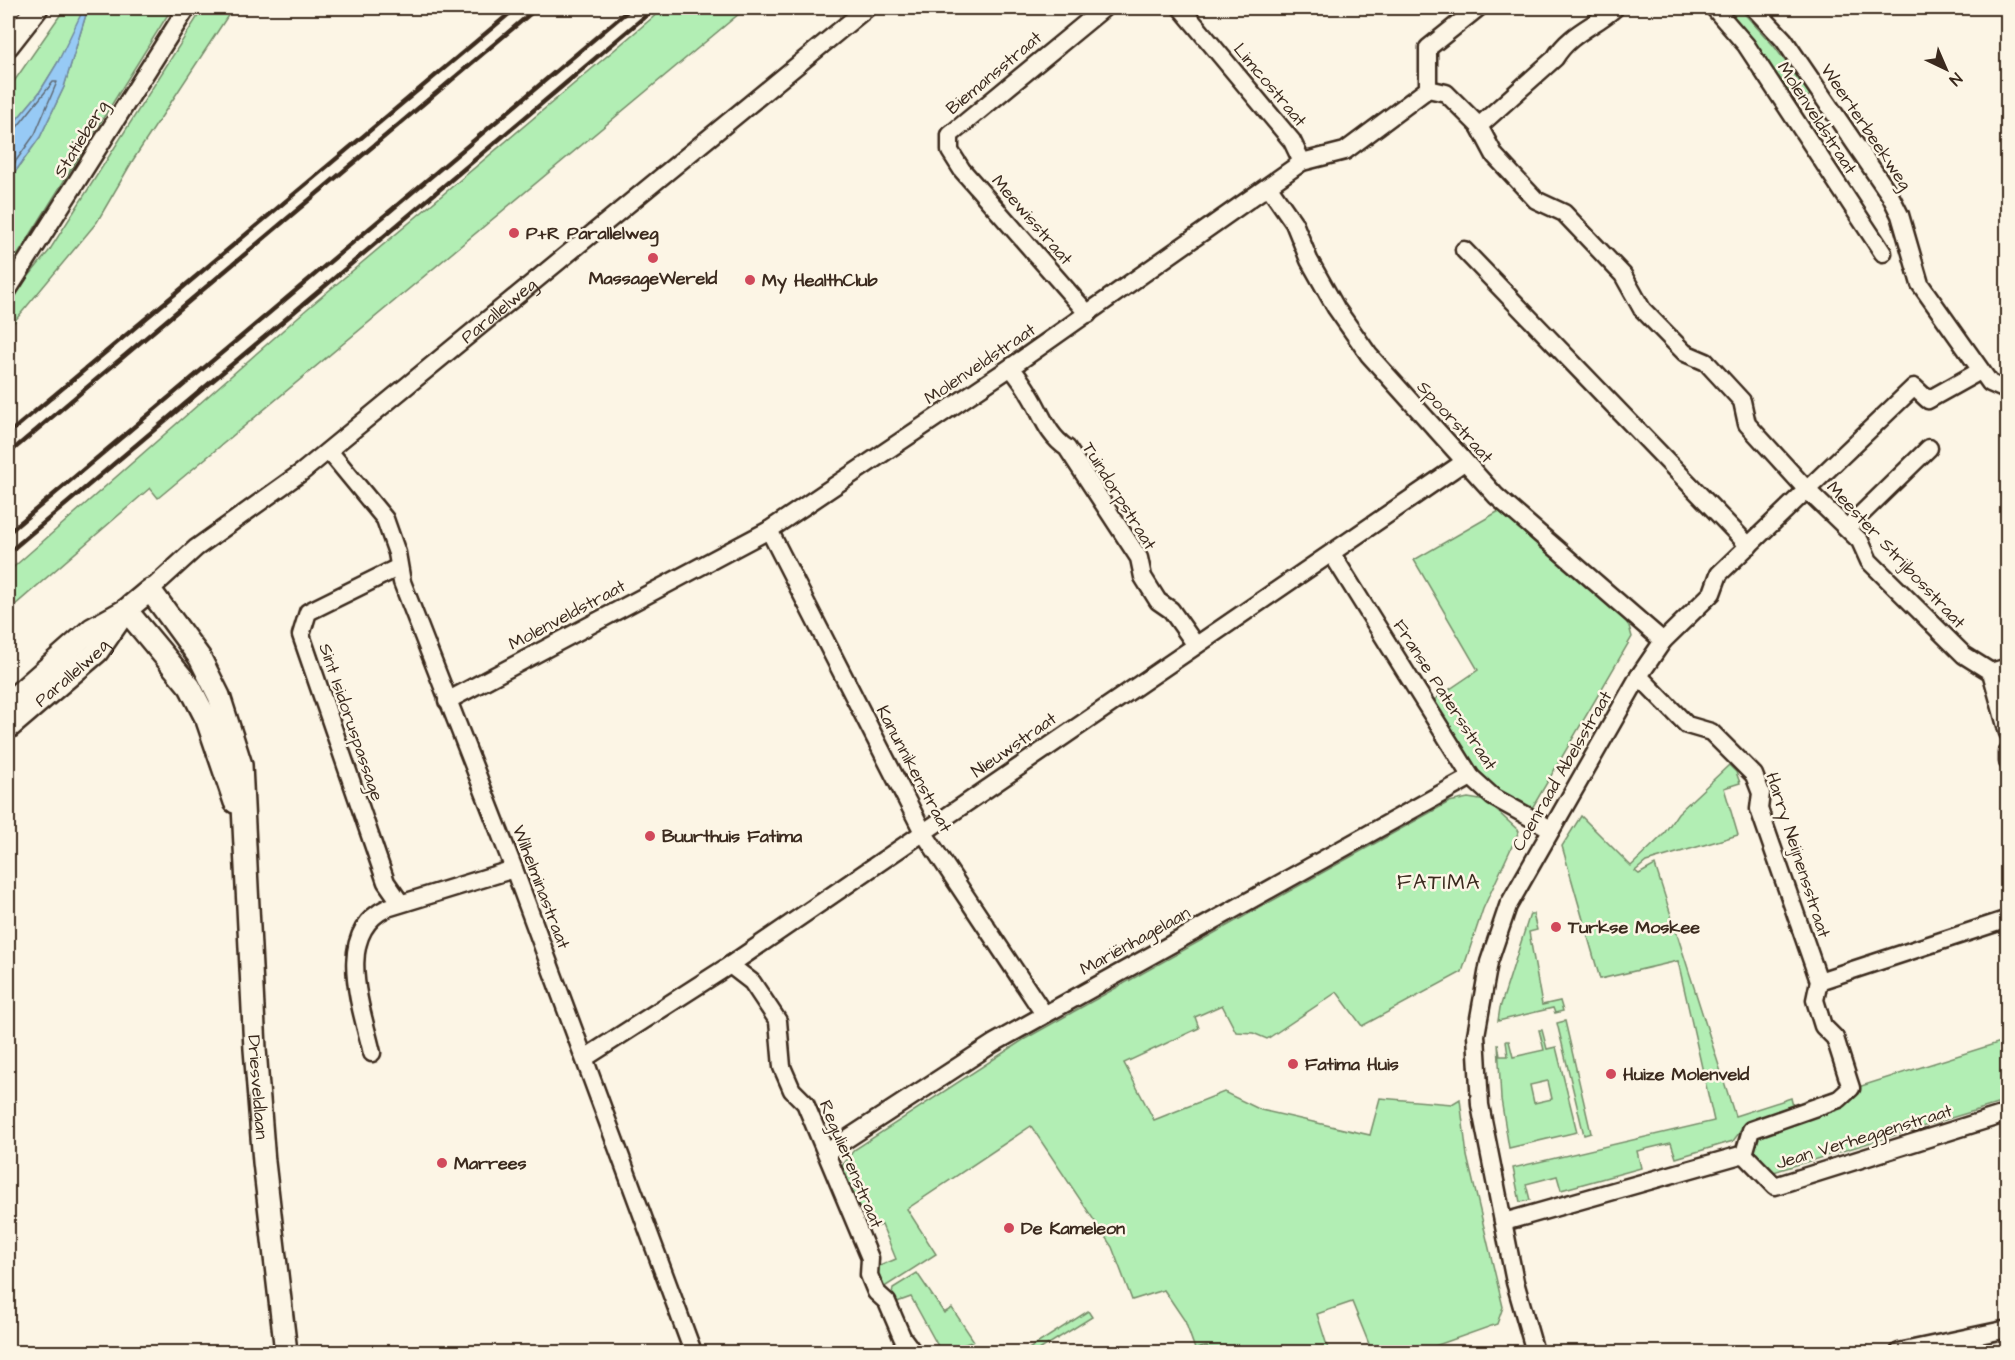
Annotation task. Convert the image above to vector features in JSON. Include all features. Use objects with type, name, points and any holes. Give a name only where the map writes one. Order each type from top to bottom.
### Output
[{"type":"street","points":[[8,45],[37,8]]},
{"type":"street","name":"Statieberg","points":[[8,290],[188,8]]},
{"type":"street","name":"Parallelweg","points":[[8,703],[92,629],[126,609],[196,548],[329,451],[867,8]]},
{"type":"street","name":"Biemansstraat","points":[[950,151],[950,135],[1104,8]]},
{"type":"street","name":"Limcostraat","points":[[1180,8],[1292,141],[1302,162]]},
{"type":"street","points":[[1428,88],[1428,48],[1478,8]]},
{"type":"street","points":[[1479,126],[1555,58],[1562,46],[1616,8]]},
{"type":"street","name":"Molenveldstraat","points":[[1714,8],[1746,45],[1883,253]]},
{"type":"street","name":"Weerterbeekweg","points":[[1754,8],[1784,40],[1884,185],[1900,215],[1920,284],[1990,383],[2007,391]]},
{"type":"street","name":"Molenveldstraat","points":[[447,700],[769,530],[1088,314],[1302,162],[1345,151],[1428,88]]},
{"type":"street","name":"Meester Strijbosstraat","points":[[1428,88],[1446,93],[1479,126],[1495,156],[1536,200],[1564,213],[1623,275],[1642,309],[1685,353],[1706,362],[1742,401],[1747,424],[1808,491],[1860,541],[1869,561],[1964,655],[1999,670],[2007,733]]},
{"type":"street","name":"Meewisstraat","points":[[950,151],[962,170],[1088,314]]},
{"type":"street","name":"Spoorstraat","points":[[1269,187],[1290,215],[1310,260],[1336,308],[1369,355],[1496,496],[1663,641]]},
{"type":"street","points":[[1464,250],[1749,546]]},
{"type":"street","name":"Tuindorpstraat","points":[[1011,367],[1032,396],[1036,410],[1056,441],[1068,448],[1138,558],[1143,577],[1158,601],[1171,610],[1195,644]]},
{"type":"street","name":"Coenraad Abelsstraat","points":[[1535,1353],[1515,1282],[1480,1105],[1475,1045],[1489,962],[1508,906],[1639,676],[1663,641],[1713,593],[1719,573],[1808,491],[1914,387],[1928,400],[1980,370]]},
{"type":"street","points":[[1847,528],[1929,448]]},
{"type":"street","name":"Wilhelminastraat","points":[[329,451],[385,519],[397,553],[397,568],[514,869],[693,1353]]},
{"type":"street","name":"Nieuwstraat","points":[[585,1058],[730,965],[1195,644],[1332,554],[1464,462]]},
{"type":"street","name":"Kanunnikenstraat","points":[[769,530],[923,832],[1044,1014]]},
{"type":"street","name":"Franse Patersstraat","points":[[1332,554],[1471,777],[1493,797],[1551,829]]},
{"type":"street","name":"Sint Isidoruspassage","points":[[397,568],[308,612],[300,636],[386,882],[400,902]]},
{"type":"street","name":"Driesveldlaan","points":[[150,590],[200,657],[219,696],[241,765],[256,1072],[286,1353]]},
{"type":"street","name":"Parallelweg","points":[[8,728],[97,652],[126,609]]},
{"type":"street","name":"Driesveldlaan","points":[[126,609],[190,687],[207,720],[242,820]]},
{"type":"street","name":"Harry Neijnensstraat","points":[[1639,676],[1687,724],[1711,732],[1754,775],[1761,793],[1759,809],[1819,981],[1815,1000],[1823,1026],[1835,1038],[1851,1088],[1839,1099],[1751,1130],[1744,1154]]},
{"type":"street","points":[[2007,752],[2007,762]]},
{"type":"street","name":"Mariënhagelaan","points":[[827,1152],[994,1043],[1471,777]]},
{"type":"street","points":[[372,1053],[358,992],[355,948],[362,928],[376,912],[400,902],[514,869]]},
{"type":"street","points":[[1819,981],[2007,919]]},
{"type":"street","name":"Regulierenstraat","points":[[730,965],[752,982],[778,1021],[782,1067],[792,1090],[805,1103],[827,1152],[870,1258],[869,1275],[876,1292],[887,1302],[902,1337],[913,1353]]},
{"type":"street","name":"Jean Verheggenstraat","points":[[1744,1154],[1775,1186],[2007,1113]]},
{"type":"street","points":[[1504,1222],[1744,1154]]},
{"type":"street","points":[[1899,1353],[2007,1329]]},
{"type":"green space","points":[[65,8],[86,8],[39,93],[8,130],[8,90]]},
{"type":"green space","points":[[88,8],[172,8],[19,253],[8,267],[8,182],[40,137],[64,87]]},
{"type":"green space","points":[[203,8],[233,8],[133,160],[97,222],[8,329],[8,302],[49,251]]},
{"type":"green space","points":[[664,8],[746,8],[158,498],[150,488],[8,611],[8,572],[307,309]]},
{"type":"green space","points":[[1724,8],[1739,8],[1774,46],[1810,95],[1802,101],[1796,92],[1784,91]]},
{"type":"green space","points":[[1506,507],[1616,606],[1629,626],[1632,637],[1531,810],[1497,792],[1474,769],[1431,702],[1478,670],[1414,560]]},
{"type":"green space","points":[[1729,765],[1736,772],[1740,783],[1724,788],[1738,835],[1646,862],[1635,871],[1639,874],[1655,865],[1735,1116],[1791,1098],[1793,1106],[1745,1125],[1733,1141],[1676,1158],[1671,1143],[1637,1151],[1641,1168],[1561,1190],[1557,1176],[1526,1184],[1530,1200],[1520,1202],[1513,1168],[1714,1121],[1678,961],[1600,979],[1562,846],[1581,816],[1631,866],[1663,835],[1678,813]]},
{"type":"green space","points":[[1468,798],[1486,801],[1519,831],[1483,909],[1462,972],[1362,1026],[1337,992],[1267,1039],[1253,1033],[1236,1032],[1222,1005],[1195,1017],[1199,1028],[1124,1063],[1154,1120],[1224,1092],[1261,1110],[1370,1135],[1380,1098],[1452,1104],[1460,1099],[1467,1156],[1503,1307],[1497,1324],[1418,1352],[1361,1352],[1371,1349],[1352,1302],[1317,1314],[1329,1352],[1210,1352],[1207,1346],[1195,1349],[1185,1321],[1164,1290],[1132,1300],[1112,1247],[1031,1126],[907,1209],[936,1254],[883,1288],[873,1275],[877,1267],[896,1259],[882,1225],[867,1230],[842,1166],[854,1150],[1023,1040],[1449,802]]},
{"type":"green space","points":[[1530,914],[1533,914],[1537,930],[1529,932],[1542,1005],[1560,1001],[1563,1011],[1555,1013],[1553,1008],[1498,1021],[1500,1008]]},
{"type":"green space","points":[[1565,1021],[1591,1133],[1584,1135],[1557,1023]]},
{"type":"green space","points":[[1539,1030],[1542,1030],[1547,1049],[1556,1047],[1577,1132],[1509,1148],[1501,1099],[1498,1043],[1500,1056],[1508,1056],[1506,1041],[1509,1041],[1513,1057],[1544,1050]],"holes":[[[1548,1081],[1552,1099],[1534,1103],[1530,1085]]]},
{"type":"green space","points":[[2007,1040],[2007,1101],[1767,1174],[1748,1156],[1758,1134],[1838,1109],[1836,1094]]},
{"type":"green space","points":[[917,1273],[944,1313],[952,1308],[974,1341],[942,1352],[933,1352],[939,1348],[911,1297],[897,1302],[892,1294],[893,1288]]},
{"type":"green space","points":[[1088,1311],[1092,1317],[1036,1352],[1024,1352]]},
{"type":"water","points":[[88,8],[64,87],[40,137],[8,182],[8,130],[39,93],[58,62],[83,10]]},
{"type":"railway","points":[[8,434],[516,8]]},
{"type":"railway","points":[[8,454],[537,8]]},
{"type":"railway","points":[[8,533],[631,8]]},
{"type":"railway","points":[[8,553],[655,8]]},
{"type":"place","name":"P+R Parallelweg","points":[[514,233]]},
{"type":"place","name":"MassageWereld","points":[[653,258]]},
{"type":"place","name":"My HealthClub","points":[[750,280]]},
{"type":"place","name":"Buurthuis Fatima","points":[[650,836]]},
{"type":"place","name":"Turkse Moskee","points":[[1556,927]]},
{"type":"place","name":"Fatima Huis","points":[[1293,1064]]},
{"type":"place","name":"Huize Molenveld","points":[[1611,1074]]},
{"type":"place","name":"Marrees","points":[[442,1163]]},
{"type":"place","name":"De Kameleon","points":[[1009,1228]]},
{"type":"district","name":"FATIMA","points":[[1439,882]]}]
